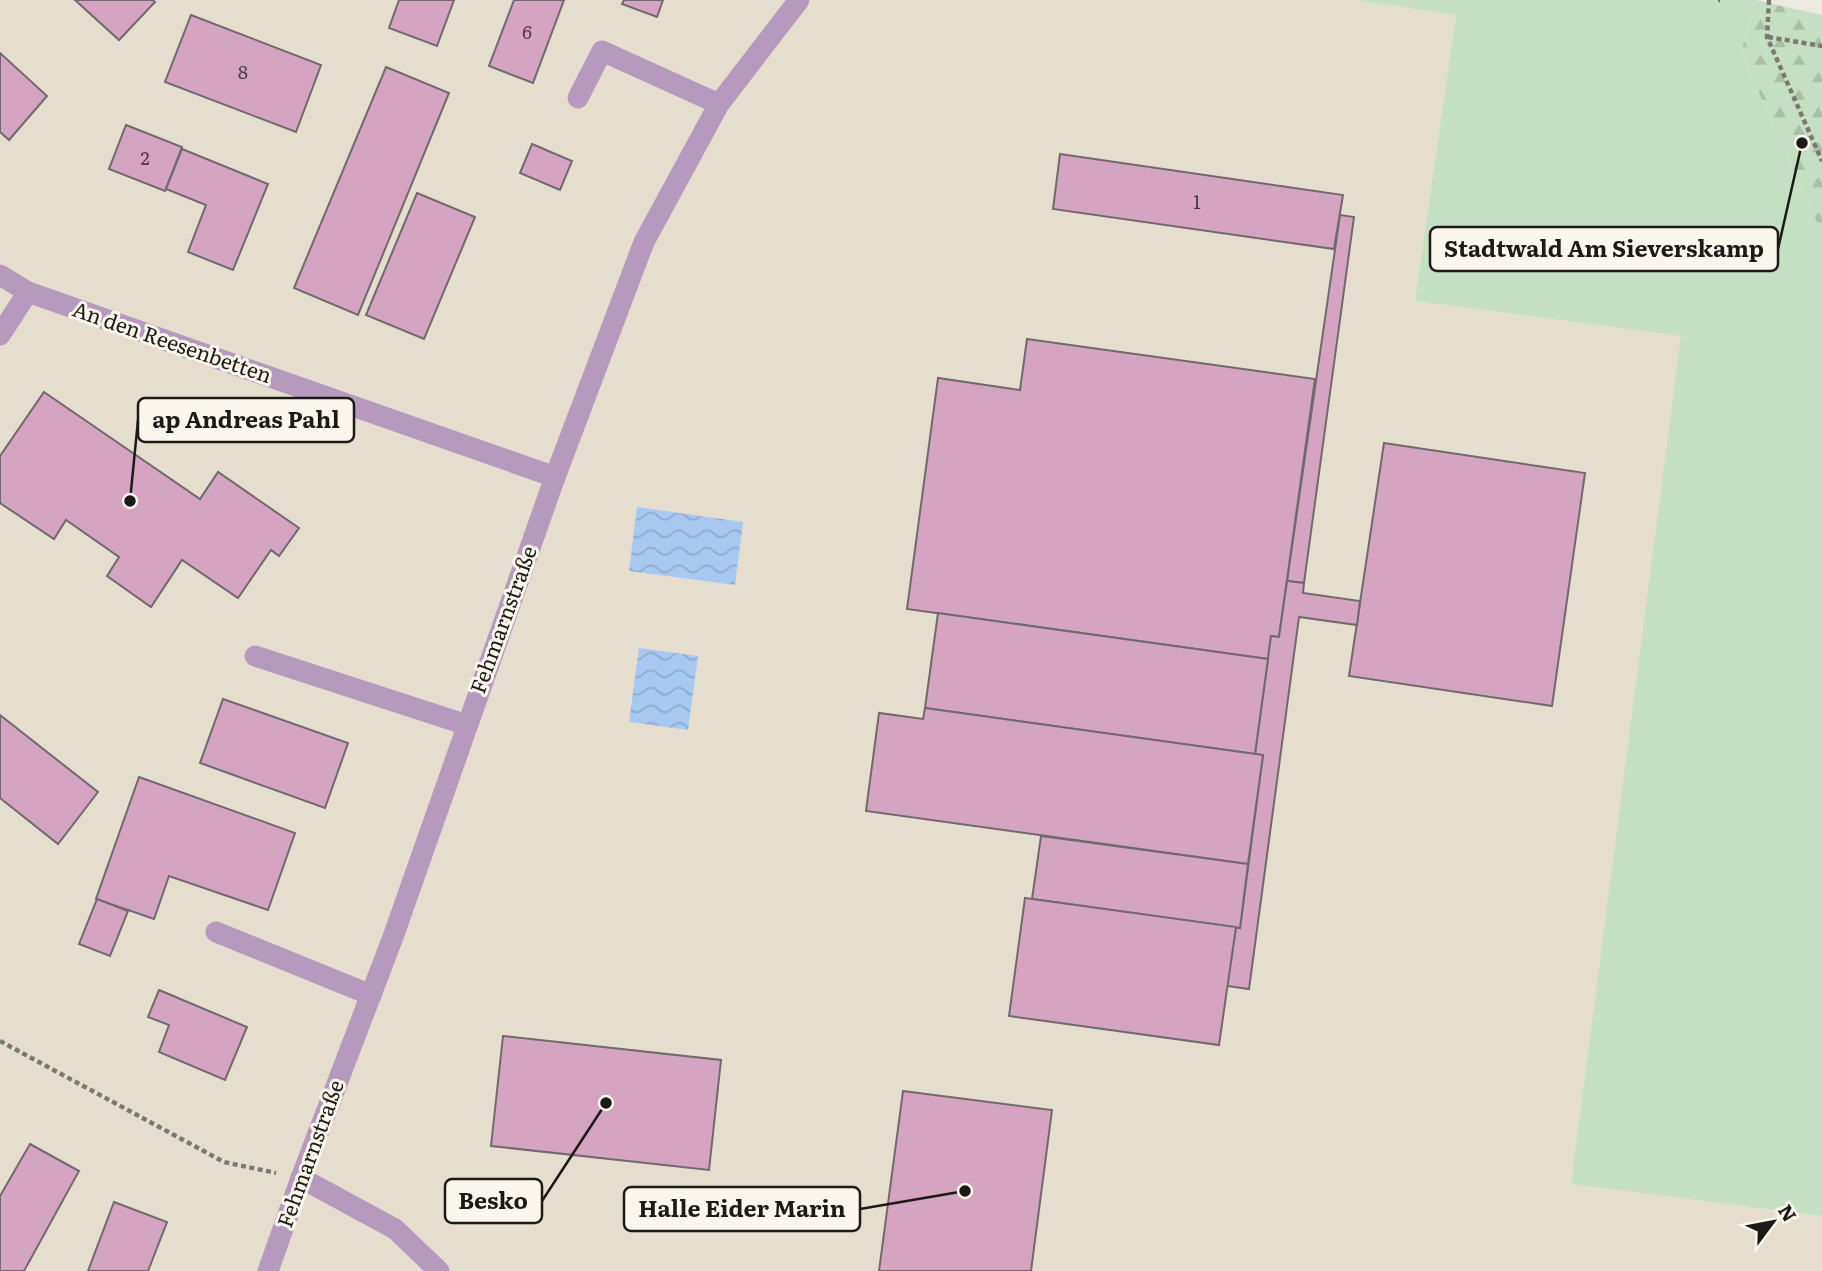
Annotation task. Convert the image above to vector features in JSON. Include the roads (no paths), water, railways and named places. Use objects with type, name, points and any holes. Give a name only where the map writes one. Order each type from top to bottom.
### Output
[{"type":"street","name":"Fehmarnstraße","points":[[268,1271],[371,995],[555,477],[644,242],[719,104],[799,0]]},
{"type":"street","points":[[578,98],[602,51],[719,104]]},
{"type":"street","name":"An den Reesenbetten","points":[[0,275],[28,292],[555,477]]},
{"type":"street","points":[[0,335],[28,292]]},
{"type":"street","points":[[256,656],[467,725]]},
{"type":"street","points":[[216,932],[371,995]]},
{"type":"street","points":[[301,1178],[395,1229],[439,1271]]},
{"type":"water","points":[[637,507],[743,522],[735,585],[629,571]]},
{"type":"water","points":[[639,648],[698,656],[688,730],[629,722]]},
{"type":"place","name":"Stadtwald Am Sieverskamp","points":[[1802,143]]},
{"type":"place","name":"ap Andreas Pahl","points":[[130,501]]},
{"type":"place","name":"Besko","points":[[606,1103]]},
{"type":"place","name":"Halle Eider Marin","points":[[965,1191]]}]
